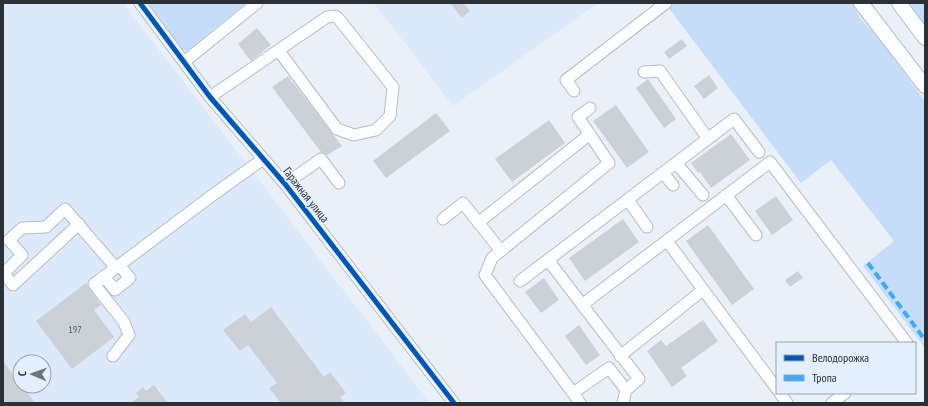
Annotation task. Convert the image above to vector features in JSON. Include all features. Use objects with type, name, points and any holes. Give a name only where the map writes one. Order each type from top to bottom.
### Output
[{"type":"main road","points":[[861,3],[925,86]]},
{"type":"main road","points":[[899,3],[925,38]]},
{"type":"street","name":"Гаражная улица","points":[[140,3],[210,97],[285,184],[454,403]]},
{"type":"street","points":[[184,62],[257,3]]},
{"type":"street","points":[[574,92],[566,80],[666,3]]},
{"type":"street","points":[[210,97],[327,17],[335,16],[393,87],[390,116],[376,130],[354,136],[337,129],[278,51]]},
{"type":"street","points":[[644,72],[660,71],[708,139]]},
{"type":"street","points":[[580,403],[485,275],[492,258],[609,163],[578,117],[590,108]]},
{"type":"street","points":[[520,281],[734,119],[759,152]]},
{"type":"street","points":[[478,223],[590,134]]},
{"type":"street","points":[[113,356],[129,335],[124,322],[94,284],[210,197],[264,159]]},
{"type":"street","points":[[285,184],[321,159],[339,182]]},
{"type":"street","points":[[582,305],[770,162],[906,342]]},
{"type":"street","points":[[676,163],[703,195]]},
{"type":"street","points":[[663,173],[673,185]]},
{"type":"street","points":[[726,195],[756,235]]},
{"type":"street","points":[[628,200],[647,227]]},
{"type":"street","points":[[443,219],[463,203],[501,251]]},
{"type":"street","points":[[79,224],[13,285],[4,273],[22,255],[9,240],[22,228],[46,227],[65,209],[130,278],[115,290],[104,276]]},
{"type":"street","points":[[667,240],[776,388]]},
{"type":"street","points":[[548,260],[639,379],[626,390],[623,403]]},
{"type":"street","points":[[620,356],[703,290]]},
{"type":"street","points":[[573,393],[609,368],[626,390]]},
{"type":"street","points":[[781,394],[787,403]]},
{"type":"street","points":[[832,403],[844,394]]},
{"type":"shaded area","points":[[3,3],[123,3],[430,403],[3,403]]},
{"type":"shaded area","points":[[146,3],[246,3],[185,51],[179,47]]},
{"type":"shaded area","points":[[374,3],[598,3],[453,106]]},
{"type":"shaded area","points":[[674,3],[852,3],[860,18],[876,35],[925,101],[925,348],[863,266],[894,241],[831,160],[801,183],[668,7]]},
{"type":"shaded area","points":[[907,3],[925,3],[925,27]]},
{"type":"building","points":[[450,3],[463,3],[470,11],[462,18]]},
{"type":"building","points":[[257,28],[271,45],[251,61],[238,44]]},
{"type":"building","points":[[682,39],[687,46],[669,59],[664,52]]},
{"type":"building","points":[[709,75],[718,88],[704,99],[694,86]]},
{"type":"building","points":[[288,76],[342,146],[327,155],[321,152],[272,87]]},
{"type":"building","points":[[648,79],[676,119],[664,128],[636,88]]},
{"type":"building","points":[[616,105],[649,152],[627,168],[593,121]]},
{"type":"building","points":[[436,113],[450,131],[386,178],[373,161]]},
{"type":"building","points":[[549,120],[565,143],[512,182],[495,159]]},
{"type":"building","points":[[731,134],[750,160],[711,188],[700,172],[698,173],[691,163]]},
{"type":"building","points":[[776,196],[793,220],[772,235],[755,211]]},
{"type":"building","points":[[623,219],[639,242],[585,281],[569,258]]},
{"type":"building","points":[[708,225],[754,289],[732,305],[686,241]]},
{"type":"building","points":[[798,271],[803,278],[790,287],[785,280]]},
{"type":"building","points":[[544,278],[559,300],[541,313],[525,292]]},
{"type":"building","points":[[86,283],[101,305],[94,310],[114,337],[72,369],[36,321]]},
{"type":"building","points":[[271,307],[324,377],[330,372],[346,393],[340,397],[345,403],[281,403],[269,388],[277,383],[248,345],[240,351],[223,330],[245,314],[251,322]]},
{"type":"building","points":[[703,320],[718,341],[681,368],[687,376],[672,387],[647,351],[661,340],[666,346]]},
{"type":"building","points":[[579,325],[600,355],[586,365],[565,336]]},
{"type":"building","points":[[3,361],[12,373],[12,394],[28,394],[35,403],[3,403]]},
{"type":"building","points":[[154,385],[168,403],[130,403],[139,397],[136,393],[143,387],[146,391]]},
{"type":"marked path","points":[[868,263],[925,340]]},
{"type":"cycle path","points":[[140,3],[210,97],[285,184],[454,403]]}]
